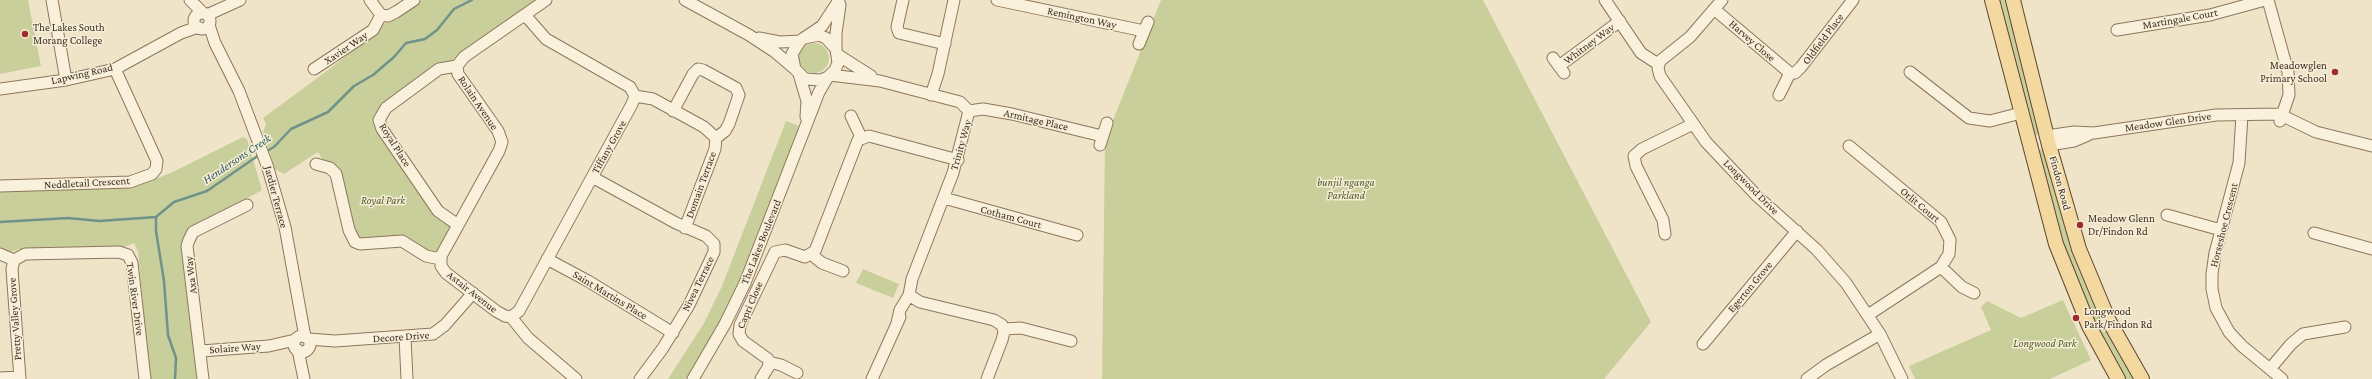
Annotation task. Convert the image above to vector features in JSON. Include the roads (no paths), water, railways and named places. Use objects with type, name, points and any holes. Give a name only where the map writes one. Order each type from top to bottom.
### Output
[{"type":"main road","name":"Findon Road","points":[[1992,0],[2050,224],[2067,276],[2089,326],[2118,379]]},
{"type":"main road","name":"Findon Road","points":[[2013,0],[2073,232],[2086,270],[2108,321],[2142,379]]},
{"type":"main road","points":[[2029,145],[2048,140]]},
{"type":"street","points":[[52,0],[66,80]]},
{"type":"street","name":"Jardier Terrace","points":[[190,0],[215,43],[259,140],[267,165],[285,227],[299,312],[304,376]]},
{"type":"street","name":"Lapwing Road","points":[[0,90],[66,80],[115,68],[240,0]]},
{"type":"street","points":[[370,0],[381,15],[388,16],[414,0]]},
{"type":"street","name":"Rolain Avenue","points":[[440,259],[499,151],[502,142],[498,131],[458,74],[457,66],[464,57],[546,0]]},
{"type":"street","points":[[685,0],[749,35],[776,52],[797,72],[813,81],[829,76],[835,70],[837,52],[836,33],[840,0]]},
{"type":"street","points":[[797,72],[792,54],[802,39],[822,26],[840,0]]},
{"type":"street","points":[[903,0],[897,27],[899,33],[945,44]]},
{"type":"street","points":[[934,95],[954,0]]},
{"type":"street","name":"Remington Way","points":[[997,0],[1146,27],[1139,44]]},
{"type":"street","points":[[1605,0],[1641,53],[1658,64],[1662,58],[1690,37],[1722,0]]},
{"type":"street","name":"Oldfield Place","points":[[1779,95],[1790,73],[1795,73],[1801,67],[1852,0]]},
{"type":"street","points":[[2267,0],[2286,57],[2288,84],[2281,117]]},
{"type":"street","name":"Martingale Court","points":[[2117,30],[2210,15],[2267,0]]},
{"type":"street","name":"Harvey Close","points":[[1714,9],[1790,73]]},
{"type":"street","name":"Xavier Way","points":[[314,69],[373,30],[381,15]]},
{"type":"street","points":[[524,15],[546,39],[627,85],[635,96]]},
{"type":"street","name":"Whitney Way","points":[[1559,66],[1620,21]]},
{"type":"street","points":[[749,35],[780,42],[819,35],[832,42],[837,52]]},
{"type":"street","name":"Trinity Way","points":[[837,52],[863,73],[880,80],[960,102],[969,112],[958,160],[912,279],[912,296],[900,310],[897,323],[872,379]]},
{"type":"street","name":"Longwood Drive","points":[[1658,64],[1660,76],[1693,124],[1753,192],[1797,231],[1832,267],[1868,315],[1880,334],[1902,379]]},
{"type":"street","name":"Royal Place","points":[[457,66],[439,69],[386,108],[379,120],[382,129],[438,211],[458,225]]},
{"type":"street","name":"Neddletail Crescent","points":[[0,186],[130,182],[152,174],[156,169],[157,161],[115,68]]},
{"type":"street","points":[[673,111],[693,74],[698,69],[703,70],[736,88],[739,95],[729,124],[725,131],[716,138]]},
{"type":"street","name":"The Lakes Boulevard","points":[[797,72],[806,101],[805,127]]},
{"type":"street","points":[[1910,72],[1969,118],[1990,121],[2021,113]]},
{"type":"street","name":"Trinity Way","points":[[829,76],[880,80]]},
{"type":"street","name":"The Lakes Boulevard","points":[[693,379],[745,283],[819,92],[829,76]]},
{"type":"street","name":"Domain Terrace","points":[[635,96],[648,97],[704,127],[716,138],[715,149],[685,228]]},
{"type":"street","name":"Tiffany Grove","points":[[511,317],[519,311],[635,96]]},
{"type":"street","name":"Armitage Place","points":[[969,112],[983,109],[1012,114],[1101,140],[1107,123]]},
{"type":"street","name":"Meadow Glen Drive","points":[[2048,140],[2074,141],[2094,133],[2203,116],[2242,115],[2260,121],[2281,117],[2292,128],[2316,132],[2370,146]]},
{"type":"street","name":"Horseshoe Crescent","points":[[2242,115],[2239,163],[2221,230],[2212,274],[2216,308],[2224,324],[2236,340],[2282,379]]},
{"type":"street","points":[[852,116],[861,137]]},
{"type":"street","points":[[1665,234],[1663,220],[1636,166],[1634,156],[1642,149],[1693,124]]},
{"type":"street","points":[[811,254],[817,246],[853,149],[861,137],[869,136],[880,138],[958,160]]},
{"type":"street","name":"Orlit Court","points":[[1849,146],[1941,222],[1948,233],[1950,248],[1947,259],[1941,267]]},
{"type":"street","name":"Astair Avenue","points":[[316,164],[330,168],[336,174],[349,230],[355,242],[360,244],[402,241],[426,256],[440,259],[441,266],[446,272],[502,315],[511,317],[528,338],[576,379]]},
{"type":"street","name":"Nivea Terrace","points":[[592,177],[685,228],[709,238],[714,244],[714,249],[703,277],[673,333],[640,379]]},
{"type":"street","name":"Cotham Court","points":[[944,198],[1077,235]]},
{"type":"street","name":"Axa Way","points":[[203,379],[201,351],[191,277],[189,240],[193,232],[247,205]]},
{"type":"street","points":[[2167,215],[2221,230]]},
{"type":"street","name":"Egerton Grove","points":[[1703,344],[1797,231]]},
{"type":"street","points":[[2314,233],[2372,249]]},
{"type":"street","name":"Capri Close","points":[[797,373],[781,365],[769,362],[761,352],[740,338],[740,325],[774,252],[785,250],[805,257],[811,254],[822,263],[843,271]]},
{"type":"street","name":"Twin River Drive","points":[[14,260],[25,254],[119,252],[128,255],[132,263],[145,379]]},
{"type":"street","points":[[0,254],[14,260]]},
{"type":"street","name":"Saint Martins Place","points":[[547,259],[588,281],[673,333]]},
{"type":"street","name":"Pretty Valley Grove","points":[[14,260],[12,269],[20,378]]},
{"type":"street","points":[[1868,315],[1941,267],[1962,287],[1974,294]]},
{"type":"street","name":"Decore Drive","points":[[302,344],[405,337],[437,333],[473,293]]},
{"type":"street","points":[[912,296],[994,320],[1004,329],[1021,328],[1071,341]]},
{"type":"street","points":[[2270,370],[2292,344],[2303,334],[2345,327]]},
{"type":"street","points":[[987,379],[1002,340],[1004,329]]},
{"type":"street","points":[[1807,379],[1826,364],[1880,334]]},
{"type":"street","points":[[405,337],[407,379]]},
{"type":"street","name":"Solaire Way","points":[[201,351],[302,344]]},
{"type":"street","name":"The Lakes Boulevard","points":[[688,379],[708,353]]},
{"type":"street","points":[[761,379],[769,362]]},
{"type":"street","points":[[0,378],[20,378]]},
{"type":"waterway","name":"Hendersons Creek","points":[[265,152],[274,147],[291,129],[328,112],[354,86],[373,75],[394,57],[406,43],[425,39],[437,30],[454,9],[472,0]]},
{"type":"waterway","name":"Hendersons Creek","points":[[175,379],[176,358],[168,335],[164,281],[156,231],[156,217],[174,202],[207,191],[259,155]]},
{"type":"waterway","points":[[0,222],[68,218],[99,221],[156,217]]},
{"type":"place","name":"The Lakes South Morang College","points":[[25,34]]},
{"type":"place","name":"Meadowglen Primary School","points":[[2335,72]]},
{"type":"place","name":"Meadow Glenn Dr/Findon Rd","points":[[2080,225]]},
{"type":"place","name":"Longwood Park/Findon Rd","points":[[2076,318]]},
{"type":"park label","name":"bunjil nganga Parkland","points":[[1346,189]]},
{"type":"park label","name":"Royal Park","points":[[383,201]]},
{"type":"park label","name":"Longwood Park","points":[[2045,344]]}]
